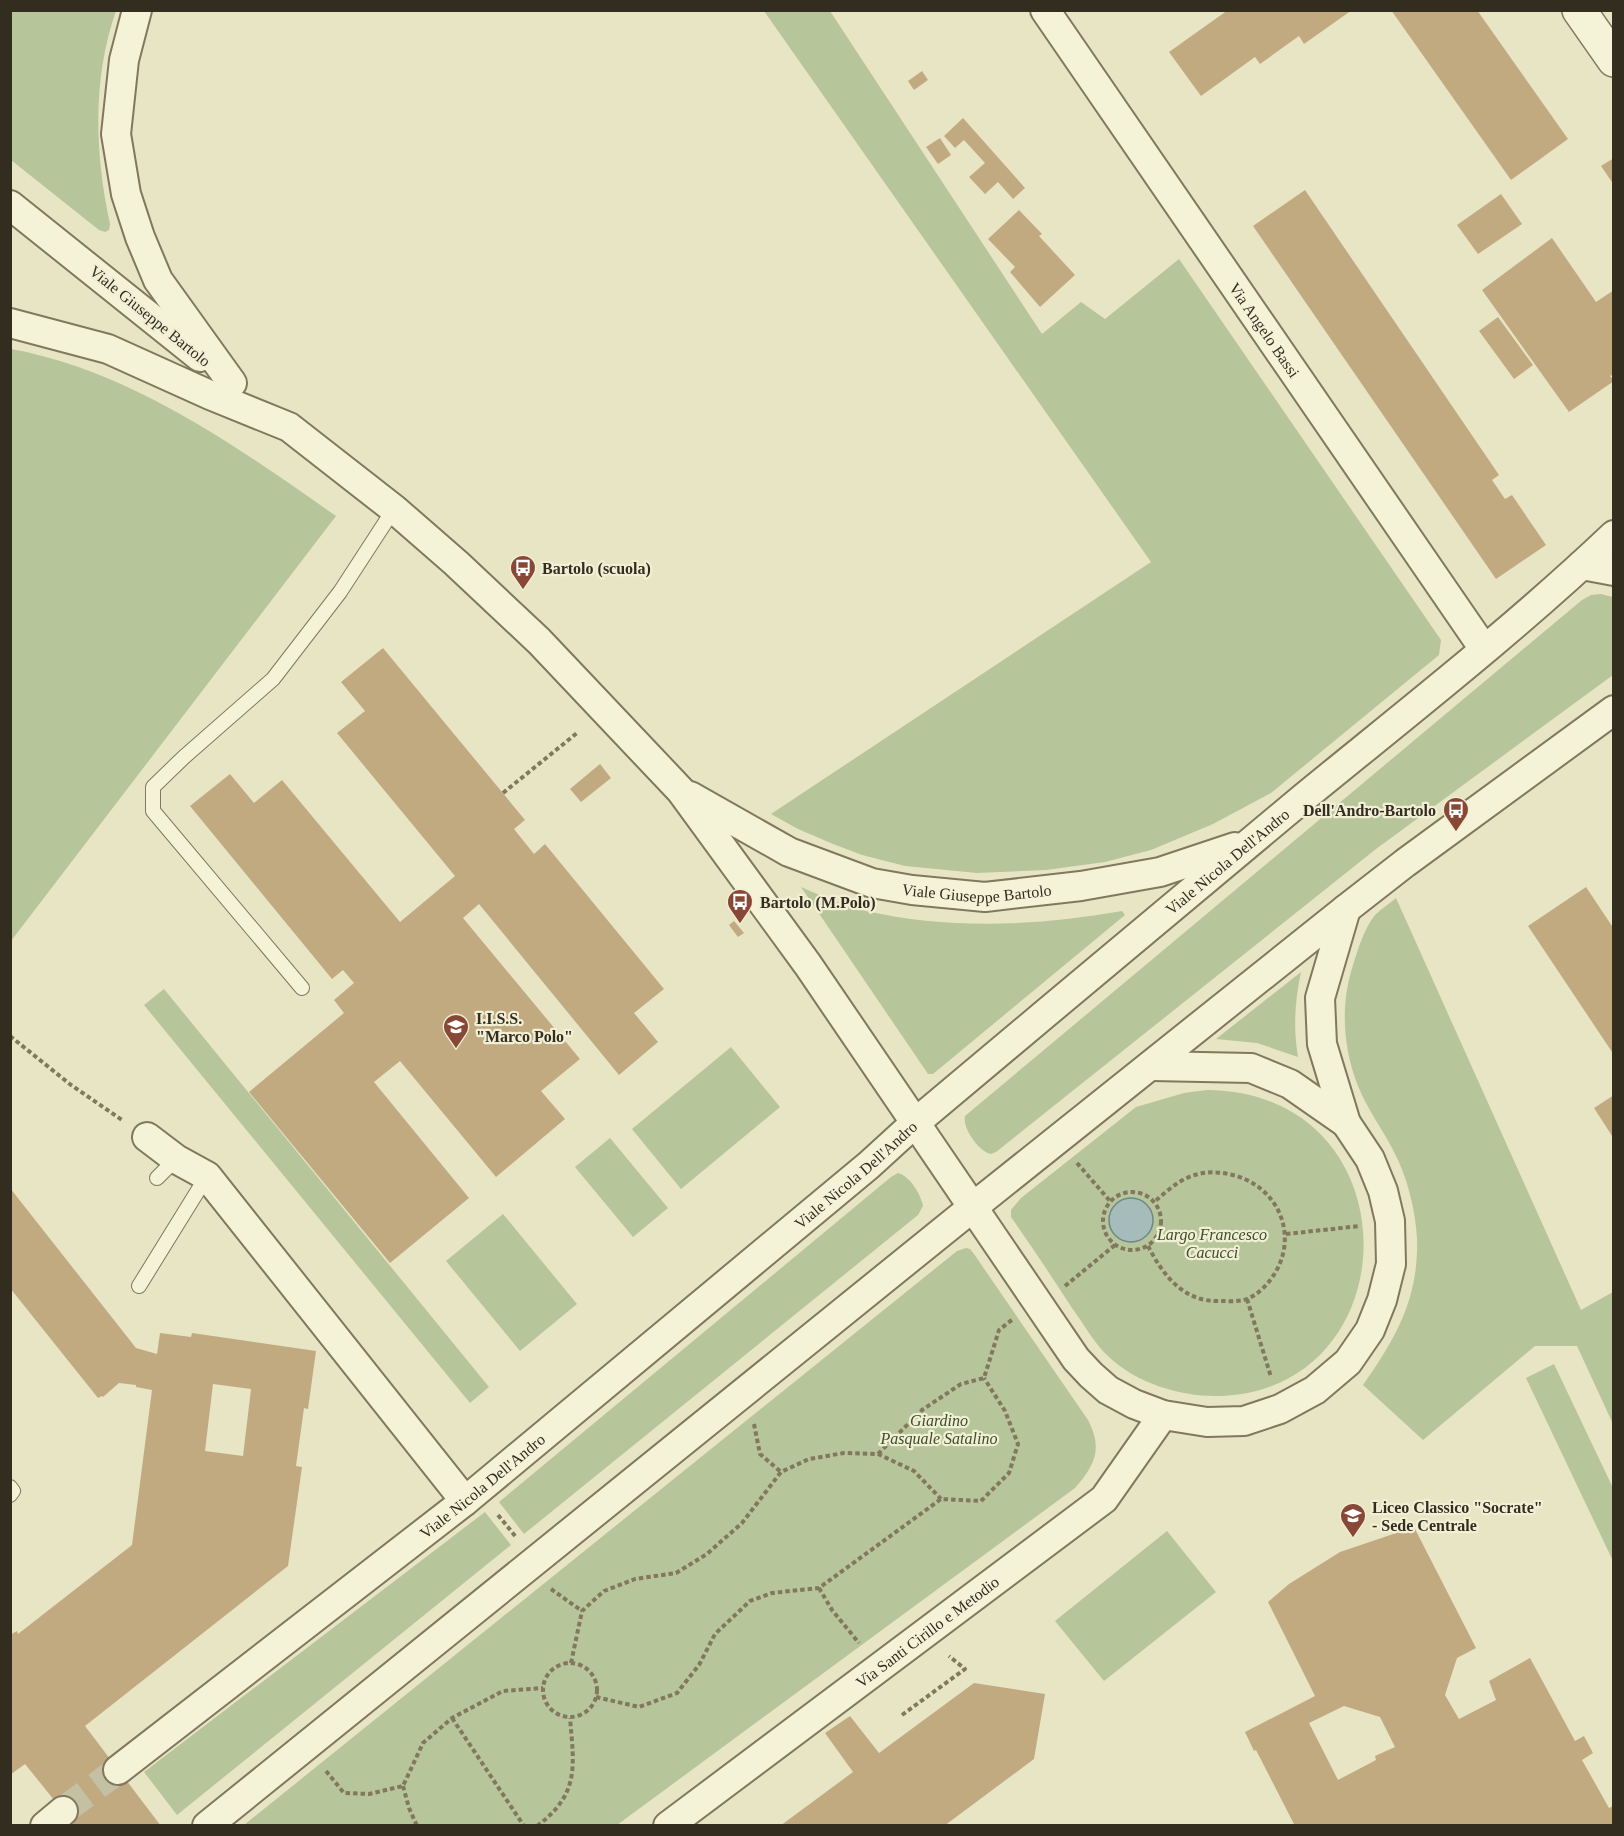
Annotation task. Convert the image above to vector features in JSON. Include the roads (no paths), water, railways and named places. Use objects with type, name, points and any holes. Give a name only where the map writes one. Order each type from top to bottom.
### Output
[{"type":"street","points":[[137,10],[124,60],[116,134],[126,194],[140,237],[158,280],[232,383]]},
{"type":"street","name":"Via Angelo Bassi","points":[[1045,10],[1484,649]]},
{"type":"street","points":[[1579,10],[1614,60]]},
{"type":"street","name":"Viale Giuseppe Bartolo","points":[[10,205],[394,509],[456,563],[539,640],[681,791],[789,852],[872,883],[912,890],[985,897],[1081,886],[1160,872],[1251,841]]},
{"type":"street","points":[[10,323],[108,349],[210,395],[289,427]]},
{"type":"street","name":"Viale Nicola Dell'Andro","points":[[118,1770],[465,1501],[869,1165],[915,1123],[1251,841],[1484,649],[1614,535]]},
{"type":"street","points":[[1582,565],[1614,571]]},
{"type":"street","points":[[207,1826],[1346,909],[1614,710]]},
{"type":"street","points":[[681,791],[808,965],[1076,1359],[1108,1390],[1134,1404],[1163,1415],[1207,1422],[1244,1421],[1280,1409],[1315,1390],[1348,1362],[1370,1330],[1382,1300],[1391,1264],[1390,1221],[1383,1191],[1370,1159],[1347,1123],[1322,1044],[1320,998],[1346,909]]},
{"type":"street","points":[[1152,1066],[1251,1068],[1290,1084],[1347,1123]]},
{"type":"street","points":[[147,1137],[166,1169],[207,1176],[465,1501]]},
{"type":"street","name":"Via Santi Cirillo e Metodio","points":[[668,1826],[1104,1499],[1163,1415]]},
{"type":"lane","points":[[302,988],[153,811],[153,787],[273,679],[340,592],[394,509]]},
{"type":"lane","points":[[139,1286],[207,1176]]},
{"type":"lane","points":[[10,1487],[13,1491],[10,1496]]},
{"type":"tunnel","points":[[63,1811],[118,1770]]},
{"type":"place","name":"Bartolo (scuola)","points":[[523,591]]},
{"type":"place","name":"Dell'Andro-Bartolo","points":[[1456,833]]},
{"type":"place","name":"Bartolo (M.Polo)","points":[[740,925]]},
{"type":"place","name":"I.I.S.S. \"Marco Polo\"","points":[[456,1050]]},
{"type":"place","name":"Liceo Classico \"Socrate\" - Sede Centrale","points":[[1353,1539]]},
{"type":"park label","name":"Largo Francesco Cacucci","points":[[1212,1243]]},
{"type":"park label","name":"Giardino Pasquale Satalino","points":[[939,1429]]}]
